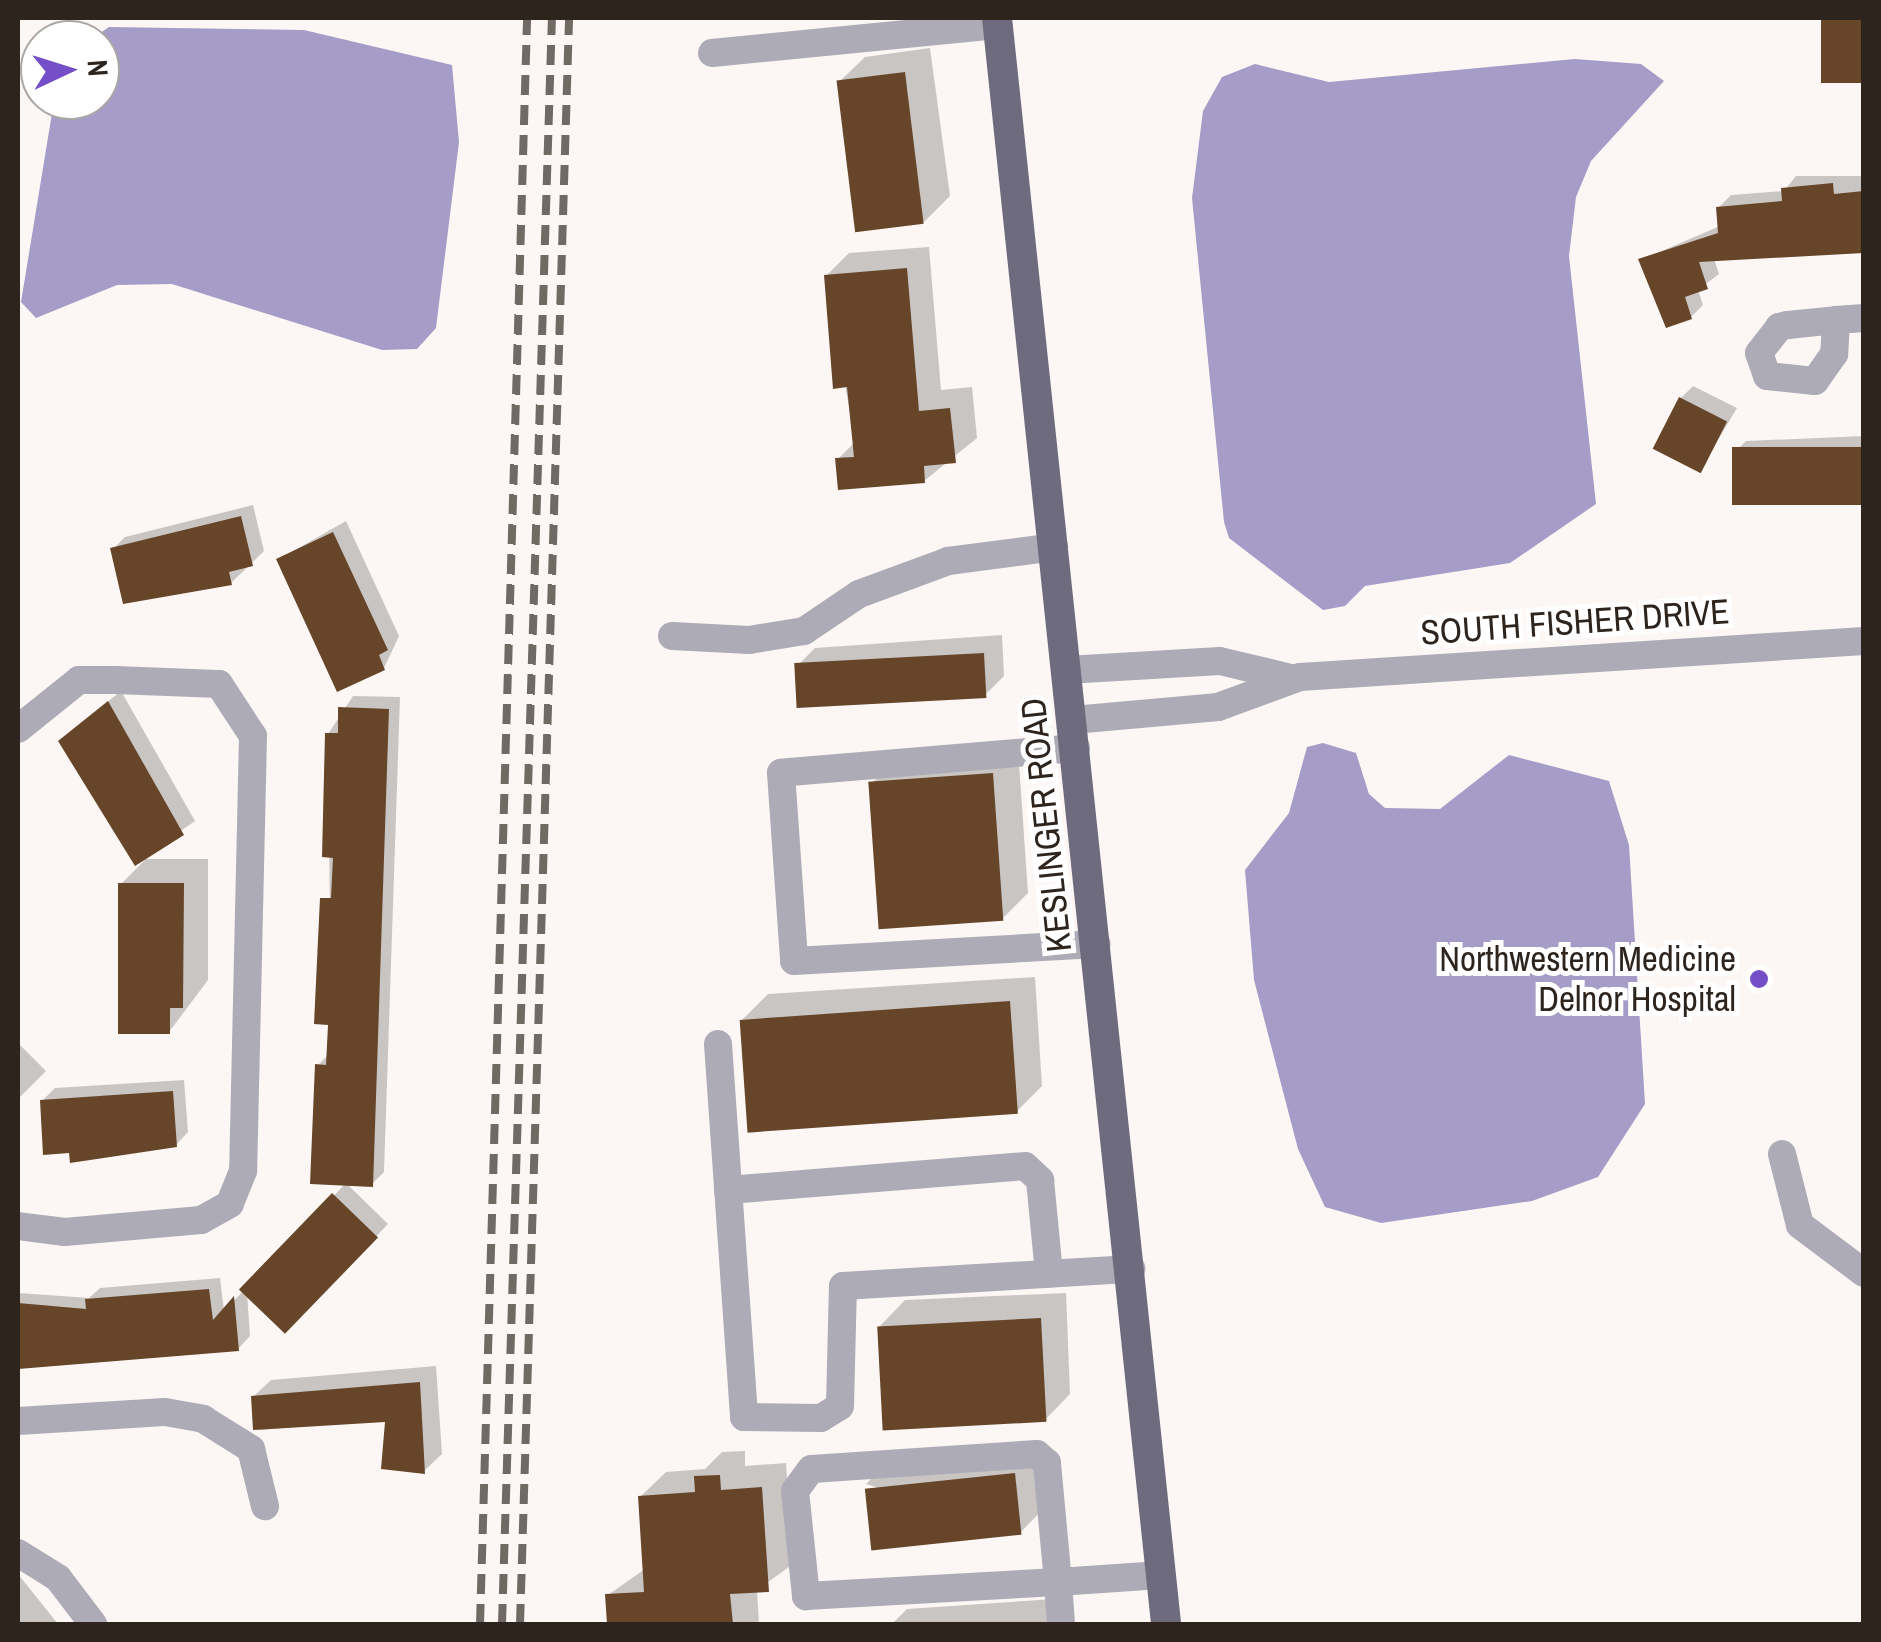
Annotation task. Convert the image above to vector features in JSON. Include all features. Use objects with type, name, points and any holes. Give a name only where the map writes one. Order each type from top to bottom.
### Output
[{"type":"main road","name":"KESLINGER ROAD","points":[[997,21],[1166,1624]]},
{"type":"street","points":[[712,53],[997,21]]},
{"type":"street","points":[[672,636],[749,640],[804,631],[859,594],[948,562],[1054,547]]},
{"type":"street","name":"SOUTH FISHER DRIVE","points":[[1096,944],[794,961],[781,773],[1074,734],[1218,707],[1296,678],[1864,641]]},
{"type":"street","name":"SOUTH FISHER DRIVE","points":[[1067,670],[1220,661],[1296,678]]},
{"type":"street","points":[[18,730],[79,680],[132,681],[220,684],[253,736],[244,1171],[230,1204],[201,1220],[64,1232],[18,1226]]},
{"type":"street","points":[[718,1044],[744,1418],[764,1423],[821,1418],[840,1406],[843,1286],[1130,1270]]},
{"type":"street","points":[[1782,1154],[1800,1225],[1864,1273]]},
{"type":"street","points":[[728,1190],[1024,1166],[1040,1180],[1050,1274]]},
{"type":"street","points":[[18,1421],[165,1412],[203,1420],[251,1450],[265,1506]]},
{"type":"street","points":[[804,1624],[806,1596],[795,1490],[811,1469],[1037,1454],[1047,1463],[1061,1624]]},
{"type":"street","points":[[18,1553],[58,1578],[93,1624]]},
{"type":"street","points":[[806,1596],[1161,1575]]},
{"type":"shaded area","points":[[120,27],[304,30],[452,65],[459,142],[436,328],[417,349],[382,350],[172,284],[117,285],[36,318],[21,302],[51,120],[120,120]]},
{"type":"shaded area","points":[[1575,59],[1641,64],[1664,81],[1591,161],[1576,197],[1569,256],[1596,504],[1510,563],[1365,586],[1345,606],[1323,610],[1229,538],[1224,522],[1192,198],[1203,111],[1222,77],[1255,64],[1329,82]]},
{"type":"shaded area","points":[[1323,743],[1356,753],[1369,794],[1385,808],[1440,809],[1509,755],[1609,781],[1629,845],[1645,1104],[1598,1177],[1532,1201],[1381,1223],[1325,1207],[1298,1149],[1254,980],[1245,870],[1289,813],[1307,747]]},
{"type":"building","points":[[1821,18],[1862,18],[1862,83],[1821,83]]},
{"type":"building","points":[[905,72],[924,224],[855,232],[837,80]]},
{"type":"building","points":[[1833,183],[1834,194],[1864,191],[1864,253],[1699,262],[1708,289],[1685,297],[1692,319],[1666,328],[1638,259],[1718,233],[1716,207],[1782,201],[1781,188]]},
{"type":"building","points":[[907,268],[919,411],[950,408],[956,463],[924,466],[925,483],[838,490],[835,458],[854,457],[847,387],[833,389],[824,275]]},
{"type":"building","points":[[1679,397],[1727,422],[1701,473],[1653,449]]},
{"type":"building","points":[[1732,447],[1864,447],[1864,505],[1732,505]]},
{"type":"building","points":[[241,516],[253,566],[229,572],[232,585],[123,604],[110,548]]},
{"type":"building","points":[[333,532],[388,650],[379,655],[385,670],[337,692],[276,559]]},
{"type":"building","points":[[984,653],[986,698],[797,708],[794,663]]},
{"type":"building","points":[[108,701],[184,835],[135,866],[58,741]]},
{"type":"building","points":[[338,707],[389,709],[373,1187],[310,1184],[315,1064],[326,1065],[328,1025],[314,1024],[320,898],[331,898],[333,858],[322,857],[325,733],[338,733]]},
{"type":"building","points":[[993,773],[1003,921],[879,929],[868,782]]},
{"type":"building","points":[[118,883],[184,883],[183,1008],[170,1008],[170,1034],[118,1034]]},
{"type":"building","points":[[1010,1001],[1018,1114],[748,1133],[740,1020]]},
{"type":"building","points":[[173,1091],[177,1147],[70,1163],[69,1153],[43,1155],[40,1100]]},
{"type":"building","points":[[332,1193],[378,1237],[285,1334],[239,1289]]},
{"type":"building","points":[[209,1289],[213,1320],[234,1296],[239,1351],[18,1369],[18,1303],[86,1309],[85,1299]]},
{"type":"building","points":[[1041,1318],[1046,1422],[883,1430],[877,1327]]},
{"type":"building","points":[[420,1382],[425,1474],[381,1469],[385,1422],[253,1430],[251,1396]]},
{"type":"building","points":[[1015,1473],[1021,1535],[871,1550],[865,1489]]},
{"type":"building","points":[[720,1475],[721,1490],[762,1487],[769,1592],[730,1594],[733,1624],[607,1624],[605,1594],[644,1592],[638,1496],[695,1492],[694,1476]]},
{"type":"railway","points":[[480,1624],[527,18]]},
{"type":"railway","points":[[502,1624],[552,18]]},
{"type":"railway","points":[[520,1624],[569,18]]},
{"type":"place","name":"Northwestern Medicine Delnor Hospital","points":[[1759,979]]}]
